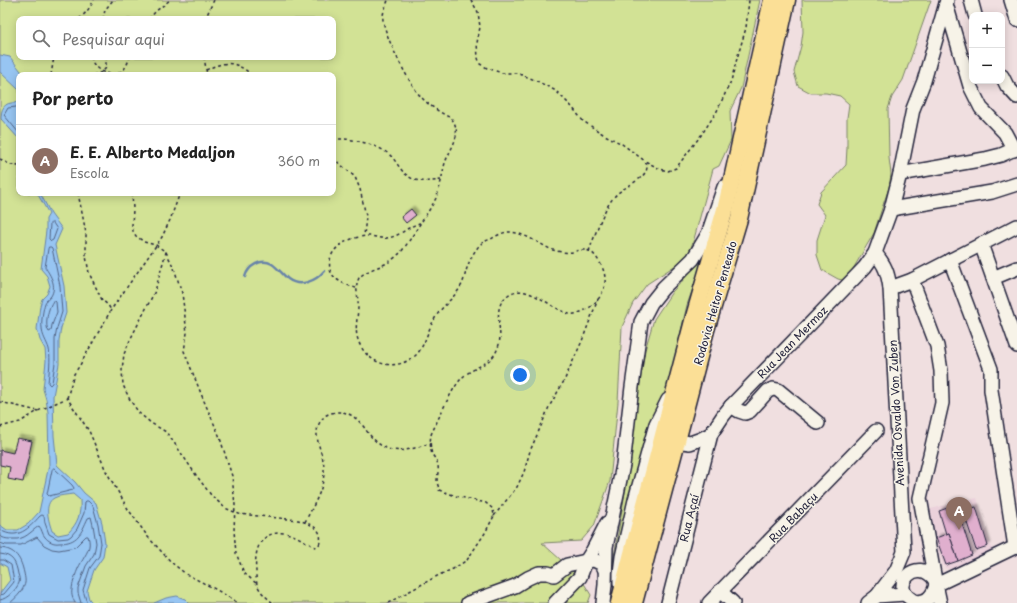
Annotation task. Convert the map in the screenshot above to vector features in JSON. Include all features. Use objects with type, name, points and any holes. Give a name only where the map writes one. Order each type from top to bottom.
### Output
[{"type":"main road","name":"Rodovia Heitor Penteado","points":[[625,601],[674,390],[726,206],[772,0]]},
{"type":"main road","name":"Rodovia Heitor Penteado","points":[[625,601],[677,441],[706,330],[739,219],[787,0]]},
{"type":"street","points":[[971,0],[974,12]]},
{"type":"street","points":[[1011,0],[1017,20]]},
{"type":"street","points":[[900,174],[985,159],[1016,149],[1005,133],[981,108],[970,86],[947,2]]},
{"type":"street","points":[[876,254],[900,174],[913,109],[924,82],[947,2]]},
{"type":"street","points":[[1005,82],[1017,97]]},
{"type":"street","points":[[602,603],[605,585],[606,547],[623,465],[641,322],[651,303],[662,288],[693,260],[708,234],[744,130]]},
{"type":"street","points":[[890,209],[992,192],[1017,184]]},
{"type":"street","points":[[890,288],[912,280],[1017,226]]},
{"type":"street","points":[[981,244],[993,278],[1012,315],[1017,346]]},
{"type":"street","name":"Avenida Osvaldo Von Zuben","points":[[876,254],[883,263],[890,288],[904,552]]},
{"type":"street","name":"Rua Jean Mermoz","points":[[711,434],[731,406],[876,254]]},
{"type":"street","points":[[935,582],[1016,547],[991,390],[991,369],[950,260]]},
{"type":"street","points":[[993,278],[1017,268]]},
{"type":"street","points":[[912,280],[937,346],[941,371],[942,403],[920,498],[940,603]]},
{"type":"street","points":[[731,406],[738,411],[745,413],[750,411],[768,391],[773,389],[778,390],[818,423]]},
{"type":"street","name":"Rua Babaçu","points":[[709,603],[876,431]]},
{"type":"street","points":[[677,441],[690,443],[711,434]]},
{"type":"street","name":"Rua Açaí","points":[[668,603],[711,434]]},
{"type":"street","points":[[555,603],[580,577],[586,561],[614,510]]},
{"type":"street","points":[[872,600],[896,572],[904,552],[914,561],[920,570]]},
{"type":"street","points":[[468,603],[515,586],[539,573],[554,575],[567,565],[594,560],[602,564],[606,570]]},
{"type":"street","points":[[920,570],[924,571],[932,576],[935,582],[928,602],[914,601],[905,594],[903,586],[905,579],[911,572],[920,570]]},
{"type":"street","points":[[890,580],[899,577],[905,579]]},
{"type":"street","points":[[720,591],[732,603]]},
{"type":"street","points":[[872,600],[905,594]]},
{"type":"path","points":[[83,16],[94,0]]},
{"type":"path","points":[[104,16],[105,10],[113,0]]},
{"type":"path","points":[[152,16],[170,0]]},
{"type":"path","points":[[206,16],[214,0]]},
{"type":"path","points":[[388,0],[383,13],[383,20],[390,42],[405,73],[422,98],[451,118],[454,122],[456,130],[453,146],[446,163],[436,198],[420,223],[401,252],[389,262],[364,274],[359,279],[356,288],[358,303],[357,336],[364,352],[381,364],[392,365],[411,360],[419,352],[433,320],[462,285],[472,256],[481,244],[495,236],[509,232],[520,234],[551,250],[561,252],[573,252],[579,250],[590,251],[601,263],[605,275],[606,282],[604,290],[599,298],[588,309],[578,314],[569,314],[528,292],[512,292],[506,296],[498,311],[500,337],[499,346],[496,352],[487,363],[463,377],[455,386],[430,436],[432,453],[439,464],[437,481],[439,490],[486,504],[493,509],[494,516]]},
{"type":"path","points":[[471,0],[478,12],[480,27],[477,43],[480,64],[502,73],[517,73],[556,91],[583,121],[602,134],[622,144],[645,161],[660,169],[668,171],[676,168],[702,134],[717,111],[731,81],[746,28],[749,0]]},
{"type":"path","points":[[52,72],[54,60]]},
{"type":"path","points":[[92,60],[93,64],[102,72],[106,68],[106,60]]},
{"type":"path","points":[[120,72],[126,67],[129,60]]},
{"type":"path","points":[[204,60],[206,70],[217,64],[230,63],[242,67],[248,72]]},
{"type":"path","points":[[336,139],[345,139],[379,148],[393,158],[409,178],[416,181],[431,182],[441,180]]},
{"type":"path","points":[[0,159],[16,165]]},
{"type":"path","points":[[336,161],[354,177],[360,189],[366,216],[364,236]]},
{"type":"path","points":[[590,251],[595,234],[612,199],[645,174],[647,167],[645,161]]},
{"type":"path","points":[[79,196],[86,233],[86,256],[89,274],[102,300],[112,310]]},
{"type":"path","points":[[132,196],[133,231],[136,236],[144,242],[156,245],[166,252],[174,268],[182,293],[187,333],[184,351],[221,442],[232,476],[235,505],[234,531],[236,553],[244,573],[257,584],[273,603]]},
{"type":"path","points":[[0,427],[20,422],[38,411],[67,398],[74,374],[112,310],[162,237],[179,196]]},
{"type":"path","points":[[356,288],[349,286],[335,278],[331,273],[329,262],[330,256],[336,248],[355,238],[364,236],[387,238],[398,235],[410,227],[420,223]]},
{"type":"path","points":[[166,252],[155,291],[124,354],[122,370],[123,385],[130,400],[139,413],[151,423],[166,432],[211,495],[225,508],[239,514],[305,522],[317,528],[320,532],[319,546],[315,547],[289,534],[274,534],[264,538],[259,545],[256,555],[255,564],[257,584]]},
{"type":"path","points":[[388,603],[453,569],[467,560],[485,533],[494,516],[517,488],[540,426],[582,341],[599,298]]},
{"type":"path","points":[[67,398],[89,431],[106,471],[128,509],[148,537],[172,563],[186,574],[238,603]]},
{"type":"path","points":[[0,402],[38,411]]},
{"type":"path","points":[[305,522],[322,486],[324,471],[323,458],[316,436],[318,424],[327,415],[335,412],[346,413],[356,418],[372,439],[387,450],[400,451],[431,443]]},
{"type":"shaded area","points":[[977,498],[992,550],[955,568],[945,568],[942,563],[926,510]]},
{"type":"green space","points":[[0,0],[760,0],[741,88],[730,111],[731,140],[719,166],[713,169],[688,256],[647,284],[633,303],[622,327],[618,402],[610,481],[594,526],[581,541],[542,543],[580,577],[591,595],[588,603],[0,603]]},
{"type":"green space","points":[[802,0],[931,0],[903,80],[892,97],[888,109],[889,158],[891,174],[889,188],[874,233],[846,281],[838,279],[822,270],[817,255],[817,240],[825,215],[817,204],[821,192],[846,165],[847,118],[849,104],[840,96],[826,93],[811,93],[798,86],[794,72],[803,32]]},
{"type":"green space","points":[[702,256],[701,266],[687,305],[668,388],[616,572],[612,568],[627,481],[645,350],[654,319],[672,292]]},
{"type":"water","points":[[0,55],[10,57],[22,72],[16,72],[16,87],[0,72]]},
{"type":"water","points":[[16,102],[16,136],[1,119],[4,107],[8,104]]},
{"type":"water","points":[[39,196],[42,196],[51,214],[62,229],[55,245],[64,286],[66,313],[59,340],[59,364],[53,396],[54,436],[57,465],[84,493],[96,503],[102,523],[105,543],[103,557],[94,570],[87,591],[89,599],[93,603],[0,603],[0,593],[10,580],[7,567],[0,563],[0,525],[7,530],[18,530],[28,524],[39,512],[49,465],[48,412],[43,389],[46,361],[45,349],[40,340],[37,329],[42,299],[47,294],[50,286],[47,276],[41,269],[46,219],[49,214]],"holes":[[[73,494],[80,500],[80,510],[76,522],[68,533],[58,535],[52,531],[48,509],[49,504],[54,498]]]},
{"type":"water","points":[[177,596],[185,599],[189,603],[154,603],[166,598]]},
{"type":"building","points":[[411,209],[416,215],[406,223],[401,217]]},
{"type":"building","points":[[17,438],[32,441],[23,482],[8,479],[10,467],[0,465],[0,450],[13,453]]},
{"type":"building","points":[[956,505],[972,555],[958,561],[949,533],[946,534],[939,511]]},
{"type":"building","points":[[976,507],[988,546],[976,550],[963,511]]},
{"type":"building","points":[[949,533],[958,561],[946,565],[936,538]]},
{"type":"waterway","points":[[245,277],[252,266],[264,262],[272,264],[288,279],[298,283],[308,282],[317,278],[324,271]]},
{"type":"place","name":"E. E. Alberto Medaljon","points":[[959,530]]}]
